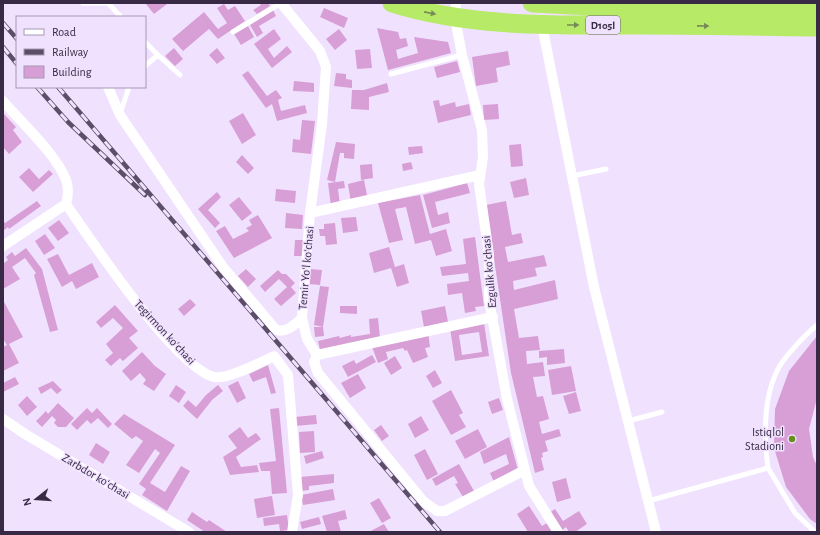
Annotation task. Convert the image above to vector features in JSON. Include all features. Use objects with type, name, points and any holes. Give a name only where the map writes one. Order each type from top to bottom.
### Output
[{"type":"highway","name":"D105l","points":[[392,3],[416,10],[456,10],[542,25],[817,27]]},
{"type":"highway","name":"D105l","points":[[532,3],[628,6],[783,6],[817,8]]},
{"type":"street","name":"Temir Yoʻl koʻchasi","points":[[108,88],[120,115],[223,267],[276,330],[281,332],[290,329],[302,318],[310,213],[322,124],[326,67],[320,51],[281,3]]},
{"type":"street","name":"Ezgulik koʻchasi","points":[[456,10],[462,55],[482,130],[483,157],[479,184],[489,255],[489,300],[507,399],[529,486],[558,532]]},
{"type":"street","points":[[542,25],[594,287],[656,532]]},
{"type":"street","points":[[3,101],[56,161],[67,181],[68,196],[66,204],[3,246]]},
{"type":"street","points":[[310,213],[480,174]]},
{"type":"street","name":"Tegirmon koʻchasi","points":[[66,204],[140,307],[178,350],[199,369],[215,377],[229,375],[274,356],[288,375],[298,495],[292,532]]},
{"type":"street","points":[[317,355],[493,317]]},
{"type":"street","points":[[302,318],[307,339],[317,355]]},
{"type":"street","points":[[317,355],[314,362],[318,373],[423,501],[437,511],[445,511],[525,470]]},
{"type":"street","name":"Zarbdor koʻchasi","points":[[3,419],[189,532]]},
{"type":"lane","points":[[83,3],[108,3],[120,16]]},
{"type":"lane","points":[[233,32],[281,3]]},
{"type":"lane","points":[[146,43],[180,75]]},
{"type":"lane","points":[[146,65],[158,55]]},
{"type":"lane","points":[[391,74],[462,55]]},
{"type":"lane","points":[[120,115],[129,88]]},
{"type":"lane","points":[[572,176],[606,169]]},
{"type":"lane","points":[[815,532],[795,513],[768,468],[765,450],[768,403],[777,371],[805,335],[817,325]]},
{"type":"lane","points":[[628,421],[662,412]]},
{"type":"lane","points":[[648,501],[768,468]]},
{"type":"building","points":[[145,3],[166,3],[167,4],[154,14]]},
{"type":"building","points":[[259,3],[268,3],[270,6],[257,14],[253,10],[261,5]]},
{"type":"building","points":[[224,4],[228,10],[235,6],[245,21],[218,39],[209,29],[183,51],[172,39],[204,12],[218,29],[227,23],[217,8]]},
{"type":"building","points":[[324,8],[348,18],[344,28],[320,17]]},
{"type":"building","points":[[273,10],[276,16],[259,26],[263,33],[257,37],[250,25]]},
{"type":"building","points":[[248,26],[254,37],[241,45],[234,34]]},
{"type":"building","points":[[377,28],[398,32],[400,39],[406,38],[408,46],[396,50],[398,59],[418,53],[414,37],[448,42],[451,53],[388,70]]},
{"type":"building","points":[[274,29],[281,39],[268,49],[274,58],[287,46],[292,52],[272,68],[254,44]]},
{"type":"building","points":[[339,29],[347,40],[335,50],[326,39]]},
{"type":"building","points":[[174,48],[183,59],[175,66],[165,56]]},
{"type":"building","points":[[217,48],[225,58],[217,64],[209,55]]},
{"type":"building","points":[[370,49],[372,68],[357,69],[355,50]]},
{"type":"building","points":[[508,51],[510,65],[496,68],[498,82],[476,86],[472,57]]},
{"type":"building","points":[[457,61],[460,72],[437,78],[434,67]]},
{"type":"building","points":[[248,71],[267,96],[276,90],[282,98],[278,100],[281,111],[305,105],[307,113],[277,121],[272,104],[266,108],[242,75]]},
{"type":"building","points":[[336,73],[346,74],[346,79],[352,80],[352,88],[334,86]]},
{"type":"building","points":[[294,81],[314,83],[314,92],[293,91]]},
{"type":"building","points":[[387,83],[389,92],[369,97],[369,110],[351,109],[352,90],[364,90]]},
{"type":"building","points":[[439,100],[440,106],[455,102],[456,107],[469,104],[471,115],[438,123],[433,101]]},
{"type":"building","points":[[498,104],[499,119],[484,120],[483,105]]},
{"type":"building","points":[[3,113],[16,127],[13,130],[22,142],[9,154],[3,147]]},
{"type":"building","points":[[243,113],[256,135],[242,144],[229,121]]},
{"type":"building","points":[[302,120],[315,121],[311,154],[292,152],[293,139],[300,140]]},
{"type":"building","points":[[336,142],[355,144],[354,159],[344,158],[344,153],[340,153],[335,182],[327,180]]},
{"type":"building","points":[[521,144],[523,166],[511,167],[509,145]]},
{"type":"building","points":[[422,146],[423,153],[409,155],[408,147]]},
{"type":"building","points":[[242,155],[254,168],[248,174],[236,162]]},
{"type":"building","points":[[411,162],[413,169],[403,171],[402,164]]},
{"type":"building","points":[[372,164],[373,178],[361,180],[360,165]]},
{"type":"building","points":[[29,168],[39,179],[49,170],[53,174],[33,192],[19,177]]},
{"type":"building","points":[[526,178],[529,195],[514,198],[510,182]]},
{"type":"building","points":[[364,180],[368,200],[351,203],[348,184]]},
{"type":"building","points":[[344,181],[345,188],[338,189],[340,205],[331,206],[328,183]]},
{"type":"building","points":[[467,183],[470,193],[435,202],[438,215],[448,212],[450,223],[432,228],[423,195]]},
{"type":"building","points":[[276,189],[296,191],[295,203],[275,201]]},
{"type":"building","points":[[217,192],[221,197],[208,210],[220,223],[215,228],[198,209]]},
{"type":"building","points":[[420,195],[430,234],[446,229],[452,251],[436,256],[431,240],[415,244],[406,207],[395,209],[403,240],[389,243],[378,203]]},
{"type":"building","points":[[239,197],[252,213],[242,221],[229,205]]},
{"type":"building","points":[[37,201],[41,206],[9,229],[8,227],[3,231],[3,220],[5,223]]},
{"type":"building","points":[[506,201],[512,235],[521,233],[523,243],[505,247],[508,262],[544,255],[547,266],[535,268],[537,276],[513,281],[514,290],[555,280],[558,299],[514,309],[519,338],[538,336],[540,350],[526,351],[527,364],[543,362],[545,376],[533,377],[537,397],[543,396],[549,419],[539,422],[542,434],[559,429],[561,436],[545,441],[548,451],[542,453],[543,457],[541,458],[544,470],[535,473],[511,373],[486,205]]},
{"type":"building","points":[[286,213],[303,215],[302,229],[285,228]]},
{"type":"building","points":[[258,215],[272,238],[234,258],[216,231],[225,226],[233,239],[249,231],[246,228],[252,225],[249,220]]},
{"type":"building","points":[[356,217],[358,231],[343,233],[341,218]]},
{"type":"building","points":[[59,220],[69,233],[58,241],[48,228]]},
{"type":"building","points":[[335,223],[337,244],[326,245],[325,236],[320,236],[319,229],[324,229],[324,224]]},
{"type":"building","points":[[45,234],[55,248],[44,255],[35,241]]},
{"type":"building","points":[[475,237],[484,306],[475,307],[476,311],[465,313],[462,293],[448,295],[447,284],[469,281],[468,273],[442,276],[440,267],[466,264],[463,239]]},
{"type":"building","points":[[295,240],[305,240],[304,256],[294,256]]},
{"type":"building","points":[[389,247],[395,267],[404,264],[409,283],[397,287],[391,268],[374,273],[369,253]]},
{"type":"building","points":[[26,248],[42,269],[58,330],[50,332],[34,275],[36,273],[25,258],[12,267],[20,279],[3,289],[3,264],[8,260],[6,257],[12,252],[15,256]]},
{"type":"building","points":[[58,254],[69,275],[92,263],[99,277],[76,289],[72,281],[62,287],[47,259]]},
{"type":"building","points":[[246,269],[256,279],[248,287],[238,276]]},
{"type":"building","points":[[310,269],[322,270],[320,285],[308,284]]},
{"type":"building","points":[[278,270],[282,274],[286,274],[295,283],[291,287],[296,293],[281,306],[274,299],[287,287],[279,279],[265,292],[260,286]]},
{"type":"building","points":[[320,286],[329,287],[323,327],[314,325]]},
{"type":"building","points":[[190,299],[196,305],[184,316],[178,309]]},
{"type":"building","points":[[3,300],[23,337],[9,344],[19,363],[3,371],[3,347],[7,345],[3,339]]},
{"type":"building","points":[[115,305],[138,331],[129,338],[138,348],[123,361],[120,358],[111,366],[105,360],[113,353],[106,344],[123,328],[113,318],[101,328],[96,322]]},
{"type":"building","points":[[340,306],[357,306],[357,314],[340,313]]},
{"type":"building","points":[[445,306],[448,322],[424,327],[421,311]]},
{"type":"building","points":[[378,318],[380,338],[320,350],[318,341],[339,336],[340,338],[351,335],[351,337],[370,334],[369,319]]},
{"type":"building","points":[[484,323],[489,356],[455,361],[450,328]],"holes":[[[479,332],[482,352],[462,355],[459,335]]]},
{"type":"building","points":[[314,327],[323,327],[324,336],[315,337]]},
{"type":"building","points":[[428,332],[430,347],[425,348],[428,357],[413,363],[407,350],[405,351],[403,348],[386,352],[388,359],[378,363],[371,344]]},
{"type":"building","name":"Istiqlol Stadioni","points":[[817,336],[817,398],[809,429],[813,457],[817,466],[817,524],[810,519],[786,487],[774,448],[775,409],[789,371]]},
{"type":"building","points":[[564,349],[565,363],[547,365],[547,357],[539,358],[539,351]]},
{"type":"building","points":[[142,352],[155,366],[166,374],[154,391],[143,384],[146,380],[140,373],[131,381],[122,371]]},
{"type":"building","points":[[372,355],[376,362],[348,377],[342,366],[354,360],[356,364]]},
{"type":"building","points":[[395,356],[402,368],[391,375],[384,363]]},
{"type":"building","points":[[268,365],[276,393],[271,394],[266,377],[253,382],[249,374]]},
{"type":"building","points":[[571,366],[576,391],[552,395],[548,370]]},
{"type":"building","points":[[435,370],[442,383],[433,388],[426,376]]},
{"type":"building","points":[[358,374],[366,388],[350,398],[341,383]]},
{"type":"building","points":[[15,377],[19,384],[3,392],[3,383]]},
{"type":"building","points":[[53,381],[62,390],[57,394],[51,388],[41,394],[38,388]]},
{"type":"building","points":[[238,381],[246,398],[237,403],[228,386]]},
{"type":"building","points":[[176,385],[186,392],[179,403],[169,396]]},
{"type":"building","points":[[218,385],[223,391],[212,400],[197,419],[183,406],[188,400],[196,407],[206,395]]},
{"type":"building","points":[[451,390],[463,413],[459,415],[466,427],[451,435],[432,401]]},
{"type":"building","points":[[576,392],[581,411],[569,414],[563,396]]},
{"type":"building","points":[[27,396],[37,407],[27,416],[18,405]]},
{"type":"building","points":[[499,398],[503,410],[492,414],[488,402]]},
{"type":"building","points":[[58,403],[74,418],[66,427],[58,427],[54,423],[56,420],[52,416],[42,427],[36,421],[46,411],[48,414]]},
{"type":"building","points":[[87,408],[92,413],[97,408],[112,424],[108,428],[98,418],[91,424],[87,420],[77,430],[71,424]]},
{"type":"building","points":[[279,408],[287,493],[272,494],[270,471],[261,471],[259,463],[276,461],[270,409]]},
{"type":"building","points":[[124,414],[175,445],[150,483],[165,492],[181,466],[190,471],[167,511],[142,495],[146,489],[139,484],[160,453],[155,449],[139,473],[126,465],[143,441],[136,436],[132,439],[114,424]]},
{"type":"building","points":[[316,415],[317,424],[295,426],[294,417]]},
{"type":"building","points":[[421,416],[429,430],[415,438],[408,424]]},
{"type":"building","points":[[381,425],[389,436],[382,441],[374,430]]},
{"type":"building","points":[[240,427],[248,438],[256,433],[261,439],[236,457],[241,467],[257,465],[259,472],[230,475],[223,457],[237,448],[228,436]]},
{"type":"building","points":[[478,429],[487,447],[465,459],[455,441]]},
{"type":"building","points":[[314,431],[315,452],[300,453],[299,432]]},
{"type":"building","points":[[509,437],[518,470],[494,482],[490,473],[509,464],[506,454],[484,464],[480,452]]},
{"type":"building","points":[[96,443],[110,452],[103,464],[89,455]]},
{"type":"building","points":[[425,449],[438,474],[427,480],[414,455]]},
{"type":"building","points":[[322,451],[324,458],[306,464],[304,456]]},
{"type":"building","points":[[459,464],[474,491],[463,497],[455,484],[458,483],[454,476],[436,486],[432,479]]},
{"type":"building","points":[[334,474],[334,483],[309,486],[309,490],[301,491],[300,477]]},
{"type":"building","points":[[566,478],[571,498],[557,502],[552,482]]},
{"type":"building","points":[[333,489],[335,500],[303,505],[301,495]]},
{"type":"building","points":[[272,496],[275,515],[257,518],[254,499]]},
{"type":"building","points":[[379,498],[391,518],[382,523],[370,503]]},
{"type":"building","points":[[529,506],[542,526],[547,523],[553,532],[528,532],[517,514]]},
{"type":"building","points":[[555,509],[563,521],[579,511],[587,524],[575,532],[569,532],[566,527],[561,531],[549,513]]},
{"type":"building","points":[[345,510],[347,519],[338,521],[341,532],[327,532],[322,516]]},
{"type":"building","points":[[192,512],[207,522],[209,520],[227,532],[205,532],[187,520]]},
{"type":"building","points":[[287,515],[289,530],[280,531],[279,524],[264,526],[263,518]]},
{"type":"building","points":[[319,517],[321,524],[302,529],[300,522]]},
{"type":"building","points":[[384,524],[389,532],[369,532]]},
{"type":"railway","points":[[3,23],[16,38]]},
{"type":"railway","points":[[3,47],[16,63]]},
{"type":"railway","points":[[38,88],[68,122],[145,195]]},
{"type":"railway","points":[[59,88],[440,532]]},
{"type":"place","name":"Istiqlol Stadioni","points":[[792,439]]}]
